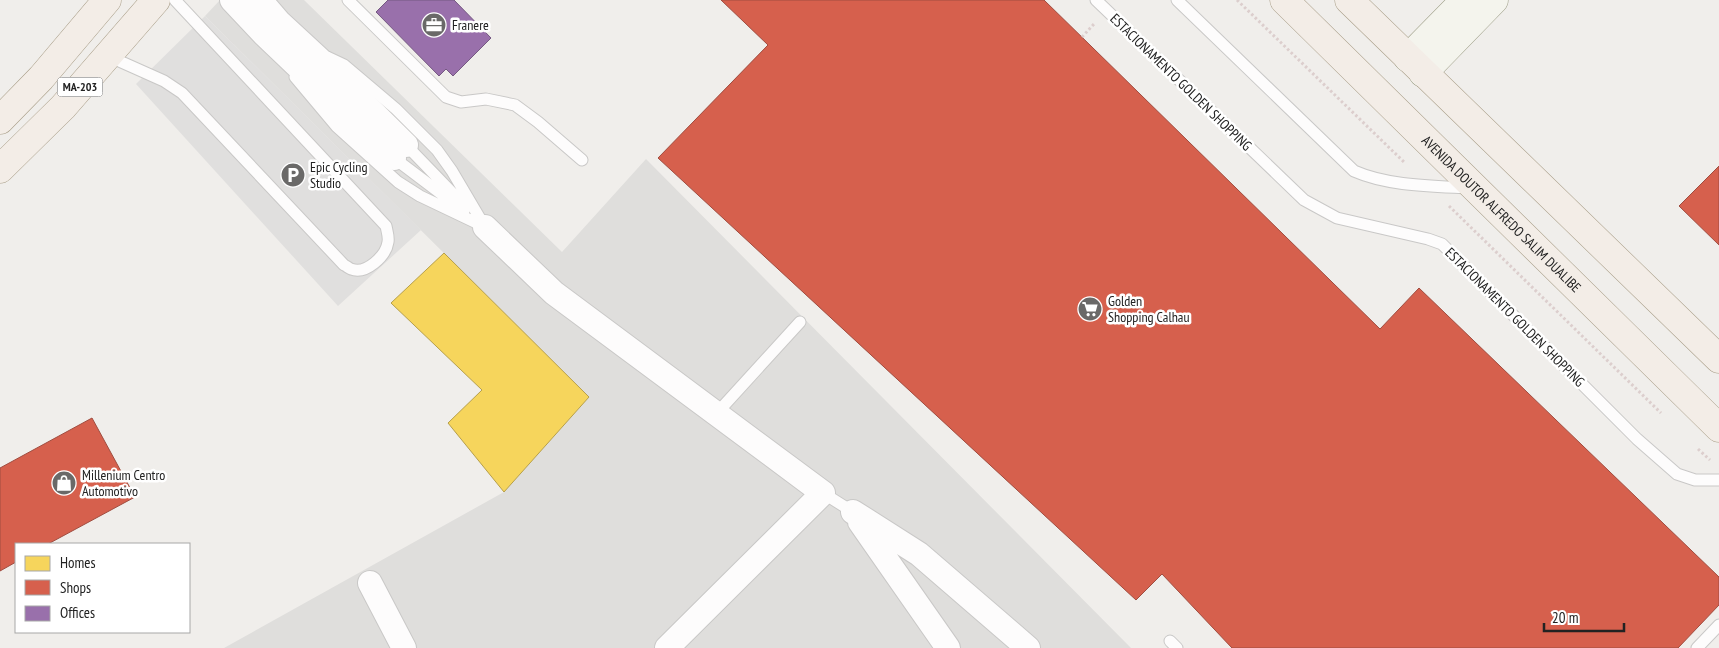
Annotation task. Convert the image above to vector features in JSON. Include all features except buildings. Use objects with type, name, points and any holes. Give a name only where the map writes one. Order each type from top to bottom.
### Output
[{"type":"main road","name":"MA-203","points":[[0,120],[41,78],[108,0]]},
{"type":"main road","name":"MA-203","points":[[0,169],[63,107],[156,0]]},
{"type":"main road","name":"AVENIDA DOUTOR ALFREDO SALIM DUALIBE","points":[[1284,0],[1719,428]]},
{"type":"main road","points":[[1349,0],[1719,359]]},
{"type":"main road","points":[[1415,65],[1465,0]]},
{"type":"main road","points":[[1415,65],[1494,0]]},
{"type":"street","points":[[232,0],[264,34],[400,151]]},
{"type":"street","points":[[260,0],[302,43],[400,151]]},
{"type":"street","points":[[485,227],[554,292],[823,492],[667,648]]},
{"type":"street","points":[[853,512],[948,648]]},
{"type":"street","points":[[853,512],[919,554],[1028,648]]},
{"type":"street","points":[[370,583],[404,648]]},
{"type":"lane","points":[[108,56],[164,81],[182,93],[344,264],[350,269],[360,270],[369,266],[385,252],[389,241],[386,226],[175,0]]},
{"type":"lane","points":[[348,0],[446,96],[461,102],[486,99],[515,105],[582,160]]},
{"type":"lane","name":"ESTACIONAMENTO GOLDEN SHOPPING","points":[[1096,0],[1304,200],[1337,218],[1442,244],[1638,439],[1677,474],[1695,480],[1719,480]]},
{"type":"lane","points":[[1177,0],[1354,172],[1369,178],[1428,186],[1475,188]]},
{"type":"lane","points":[[264,34],[298,82],[331,120],[361,150],[398,182],[420,196],[485,227]]},
{"type":"lane","points":[[302,43],[344,66],[414,126],[437,150],[452,171],[485,227]]},
{"type":"lane","points":[[400,151],[485,227]]},
{"type":"lane","points":[[400,151],[485,227]]},
{"type":"lane","points":[[716,413],[800,322]]},
{"type":"lane","points":[[823,492],[853,512]]},
{"type":"lane","points":[[1697,648],[1719,625]]},
{"type":"path","points":[[1237,0],[1662,414]]},
{"type":"path","points":[[1698,448],[1712,462]]},
{"type":"shaded area","points":[[220,0],[304,0],[562,252],[646,159],[1131,648],[224,648],[504,492],[589,397],[205,16]]},
{"type":"shaded area","name":"Epic Cycling Studio","points":[[205,16],[421,230],[338,306],[136,84]]},
{"type":"place","name":"Franere","points":[[434,25]]},
{"type":"place","name":"Epic Cycling Studio","points":[[293,175]]},
{"type":"place","name":"Golden Shopping Calhau","points":[[1090,309]]},
{"type":"place","name":"Millenium Centro Automotivo","points":[[64,483]]}]
